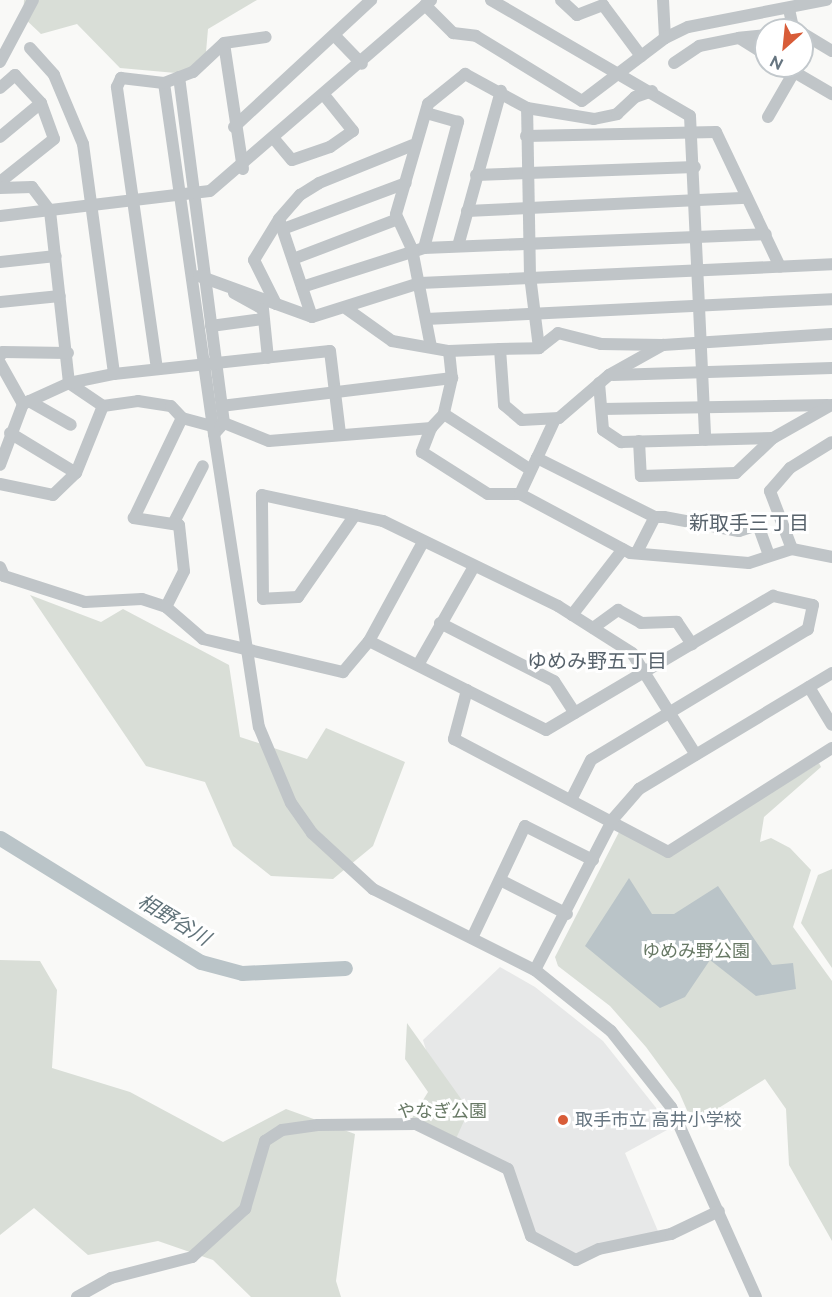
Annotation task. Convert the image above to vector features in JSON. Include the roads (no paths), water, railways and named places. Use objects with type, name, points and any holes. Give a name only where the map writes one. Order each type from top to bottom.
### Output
[{"type":"street","points":[[0,62],[33,0]]},
{"type":"street","points":[[234,127],[371,0]]},
{"type":"street","points":[[491,0],[652,91],[690,116],[694,132],[700,307],[705,372],[705,440]]},
{"type":"street","points":[[561,0],[577,15],[603,5],[641,56]]},
{"type":"street","points":[[663,0],[665,38]]},
{"type":"street","points":[[0,216],[210,191],[243,169],[428,3],[453,33],[476,36],[582,101],[665,38],[692,27],[826,0]]},
{"type":"street","points":[[789,9],[791,18]]},
{"type":"street","points":[[692,27],[699,46]]},
{"type":"street","points":[[334,35],[362,64]]},
{"type":"street","points":[[674,63],[699,46],[754,36]]},
{"type":"street","points":[[157,369],[136,200],[117,87],[121,78],[164,83],[193,72],[224,43],[266,37]]},
{"type":"street","points":[[739,38],[754,47]]},
{"type":"street","points":[[814,41],[832,51]]},
{"type":"street","points":[[224,43],[234,127],[243,169]]},
{"type":"street","points":[[30,48],[54,75],[83,144],[114,374]]},
{"type":"street","points":[[418,249],[398,219],[413,145],[428,104],[465,74],[501,91],[527,108],[594,119],[616,114],[635,97],[652,91]]},
{"type":"street","points":[[0,88],[15,75],[41,104],[54,139],[0,182]]},
{"type":"street","points":[[179,77],[224,423]]},
{"type":"street","points":[[768,117],[785,78]]},
{"type":"street","points":[[804,78],[832,94]]},
{"type":"street","points":[[164,83],[201,363],[245,648],[259,728],[273,767],[312,833],[373,889],[535,970],[603,1023],[645,1069],[671,1107],[756,1297]]},
{"type":"street","points":[[458,246],[501,91]]},
{"type":"street","points":[[275,140],[292,159],[330,147],[353,131],[325,96]]},
{"type":"street","points":[[0,137],[41,104]]},
{"type":"street","points":[[527,108],[530,276],[537,313],[539,348]]},
{"type":"street","points":[[426,113],[458,122],[418,249],[420,283],[430,347]]},
{"type":"street","points":[[526,136],[716,132],[780,267]]},
{"type":"street","points":[[276,304],[254,260],[300,195],[319,183],[413,145]]},
{"type":"street","points":[[476,175],[695,167]]},
{"type":"street","points":[[281,224],[406,183]]},
{"type":"street","points":[[0,188],[33,187],[50,211],[68,353],[69,383]]},
{"type":"street","points":[[467,211],[747,198]]},
{"type":"street","points":[[293,259],[398,219]]},
{"type":"street","points":[[281,224],[312,317]]},
{"type":"street","points":[[302,286],[418,249],[698,235],[766,234]]},
{"type":"street","points":[[0,262],[56,256]]},
{"type":"street","points":[[189,273],[312,317],[347,309],[420,283],[530,276],[832,264]]},
{"type":"street","points":[[231,292],[263,309],[268,358]]},
{"type":"street","points":[[0,302],[60,296]]},
{"type":"street","points":[[426,319],[832,299]]},
{"type":"street","points":[[347,309],[392,341],[448,351],[539,348],[558,333],[601,344],[663,345],[703,340],[832,334]]},
{"type":"street","points":[[210,326],[263,319]]},
{"type":"street","points":[[520,494],[555,419],[604,379],[663,345]]},
{"type":"street","points":[[500,349],[504,405],[522,420],[555,419]]},
{"type":"street","points":[[0,465],[10,433],[26,403],[69,383],[114,374],[201,363],[330,351],[340,434]]},
{"type":"street","points":[[448,351],[452,378],[444,414],[431,428],[422,452],[488,495],[520,494],[623,549],[637,552],[749,563],[768,553],[792,549],[832,557]]},
{"type":"street","points":[[0,356],[3,352],[68,353]]},
{"type":"street","points":[[0,363],[26,403],[71,425]]},
{"type":"street","points":[[604,379],[705,372],[832,368]]},
{"type":"street","points":[[221,406],[452,378]]},
{"type":"street","points":[[604,379],[603,430],[621,442],[773,438]]},
{"type":"street","points":[[69,383],[103,406],[138,401],[171,406],[182,418],[212,429],[224,423],[269,441],[431,428]]},
{"type":"street","points":[[602,409],[831,405]]},
{"type":"street","points":[[639,441],[640,476],[736,474],[773,438],[831,405]]},
{"type":"street","points":[[0,484],[53,495],[76,473],[103,406]]},
{"type":"street","points":[[444,414],[534,464],[655,518],[740,531],[758,525],[768,553]]},
{"type":"street","points":[[166,607],[184,571],[179,525],[134,518],[182,418]]},
{"type":"street","points":[[10,433],[76,473]]},
{"type":"street","points":[[792,549],[770,491],[790,468],[832,442]]},
{"type":"street","points":[[173,524],[203,466]]},
{"type":"street","points":[[355,515],[298,597],[263,599],[262,495],[355,515],[382,521],[572,615],[632,653],[696,755]]},
{"type":"street","points":[[637,552],[655,518]]},
{"type":"street","points":[[0,567],[4,576],[85,602],[142,599],[166,607],[203,639],[343,672],[369,641],[423,542]]},
{"type":"street","points":[[572,615],[623,549]]},
{"type":"street","points":[[418,665],[473,568]]},
{"type":"street","points":[[369,641],[546,730],[774,596],[813,605],[808,629],[591,760],[572,798]]},
{"type":"street","points":[[593,628],[618,610],[641,623],[678,622],[692,644]]},
{"type":"street","points":[[440,623],[555,681],[575,713]]},
{"type":"street","points":[[535,970],[567,914],[613,819],[639,789],[832,673]]},
{"type":"street","points":[[809,687],[832,725]]},
{"type":"street","points":[[467,690],[454,739],[613,819],[668,852],[832,748]]},
{"type":"street","points":[[472,938],[525,826],[593,860]]},
{"type":"street","points":[[500,880],[567,914]]},
{"type":"street","points":[[77,1297],[111,1278],[192,1257],[230,1226],[251,1195],[265,1141],[282,1130],[416,1124],[508,1169],[531,1236],[576,1260],[599,1249],[671,1234],[719,1211]]},
{"type":"waterway","name":"相野谷川","points":[[0,838],[201,962],[242,973],[345,968]]},
{"type":"place","name":"取手市立 高井小学校","points":[[563,1120]]},
{"type":"district","name":"新取手三丁目","points":[[749,523]]},
{"type":"district","name":"ゆめみ野五丁目","points":[[597,661]]},
{"type":"park label","name":"ゆめみ野公園","points":[[696,951]]},
{"type":"park label","name":"やなぎ公園","points":[[442,1111]]}]
